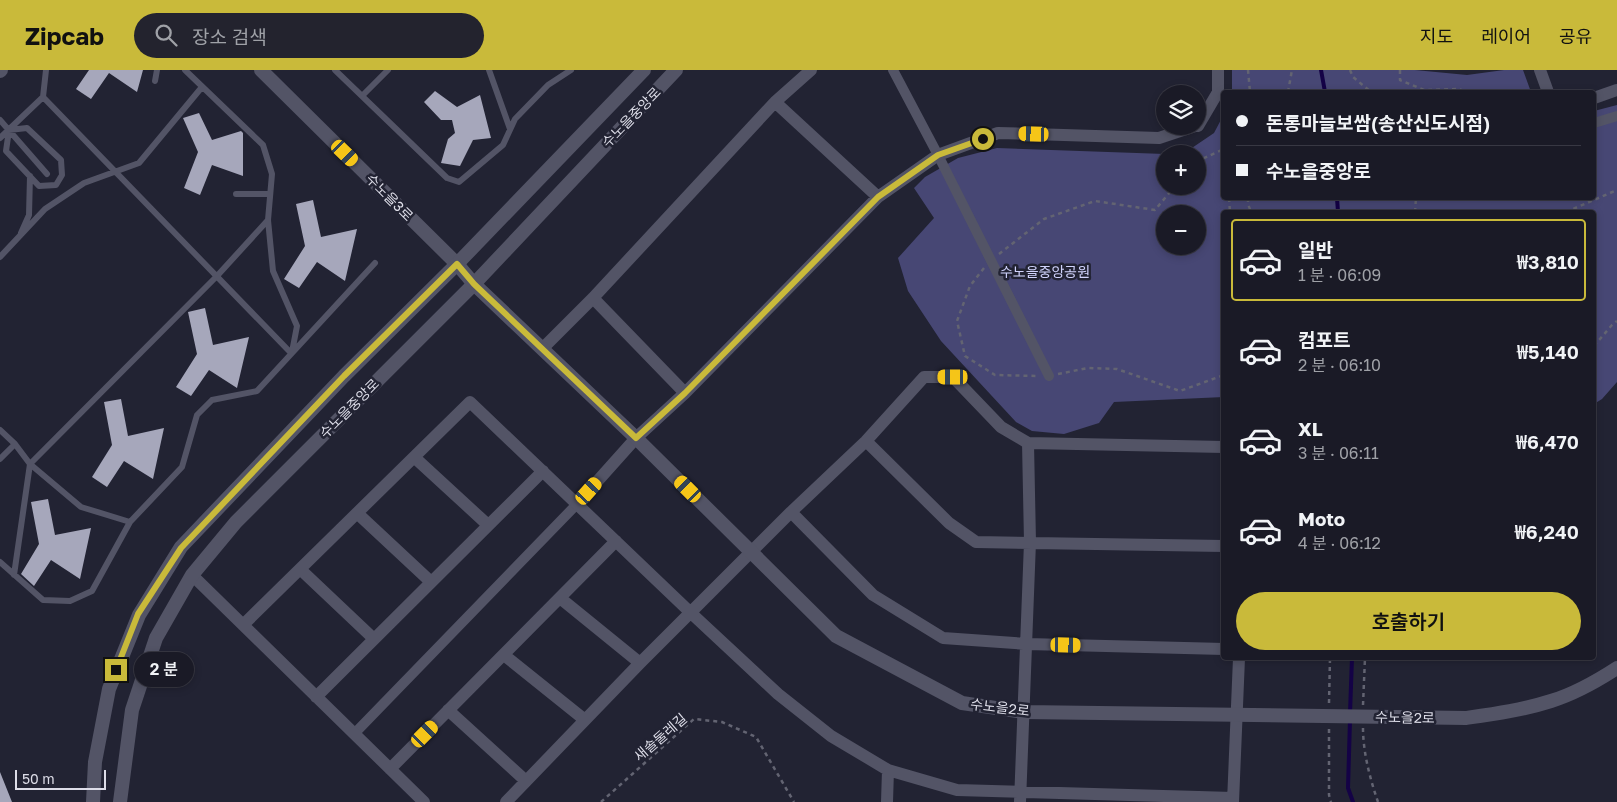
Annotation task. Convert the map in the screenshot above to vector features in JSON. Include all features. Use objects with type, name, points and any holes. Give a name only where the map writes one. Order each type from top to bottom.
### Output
[{"type":"main road","name":"수노을3로","points":[[261,70],[457,264],[474,284]]},
{"type":"main road","name":"수노을중앙로","points":[[93,802],[95,762],[109,689],[138,614],[181,548],[344,376],[457,264],[644,70]]},
{"type":"main road","name":"수노을중앙로","points":[[120,802],[132,710],[156,638],[192,575],[236,522],[474,284],[676,70]]},
{"type":"main road","name":"수노을2로","points":[[474,284],[636,438],[836,636],[962,703],[1023,712],[1466,718],[1507,712],[1551,701],[1597,681],[1617,668]]},
{"type":"street","points":[[543,348],[774,102],[811,70]]},
{"type":"street","points":[[893,70],[1049,376]]},
{"type":"street","points":[[1206,111],[1218,92],[1218,70]]},
{"type":"street","points":[[1540,70],[1547,90]]},
{"type":"street","points":[[1596,97],[1617,90]]},
{"type":"street","points":[[774,102],[878,197]]},
{"type":"street","points":[[1596,122],[1617,116]]},
{"type":"street","points":[[354,734],[577,504],[636,438],[685,393],[878,197],[938,155],[998,133],[1159,138],[1168,135]]},
{"type":"street","points":[[592,298],[685,393]]},
{"type":"street","points":[[506,802],[791,512],[866,441],[924,377],[953,377],[1001,427],[1028,443],[1221,447]]},
{"type":"street","points":[[243,625],[470,402],[778,694],[831,736],[888,770],[957,790],[1021,798],[1233,800],[1239,660]]},
{"type":"street","points":[[866,441],[949,523],[976,542],[1221,546]]},
{"type":"street","points":[[1021,798],[1030,542],[1028,443]]},
{"type":"street","points":[[414,456],[488,525]]},
{"type":"street","points":[[316,697],[543,471]]},
{"type":"street","points":[[791,512],[873,595],[943,638],[1027,644],[1221,649]]},
{"type":"street","points":[[357,513],[431,582]]},
{"type":"street","points":[[390,769],[616,542]]},
{"type":"street","points":[[300,569],[374,639]]},
{"type":"street","points":[[192,575],[424,802]]},
{"type":"street","points":[[560,598],[640,664]]},
{"type":"street","points":[[504,655],[585,720]]},
{"type":"street","points":[[448,710],[526,782]]},
{"type":"street","points":[[887,802],[888,770]]},
{"type":"lane","points":[[0,138],[43,97],[46,70]]},
{"type":"lane","points":[[155,81],[158,70]]},
{"type":"lane","points":[[185,70],[263,145],[272,174],[268,220],[273,271],[297,326],[291,353]]},
{"type":"lane","points":[[335,70],[447,178],[459,182],[503,145],[515,119],[548,85],[571,70]]},
{"type":"lane","points":[[362,96],[388,70]]},
{"type":"lane","points":[[489,70],[510,129]]},
{"type":"lane","points":[[0,257],[45,209],[76,188],[84,183],[139,163],[202,87]]},
{"type":"lane","points":[[43,97],[291,353]]},
{"type":"lane","points":[[0,120],[47,174]]},
{"type":"lane","points":[[28,128],[61,160],[62,175],[56,186],[39,186],[6,150],[9,130],[28,128]]},
{"type":"lane","points":[[19,237],[29,215],[30,176]]},
{"type":"lane","points":[[236,194],[270,194]]},
{"type":"lane","points":[[14,575],[30,464],[217,276],[268,220]]},
{"type":"lane","points":[[0,562],[43,600],[70,600],[92,591],[130,522],[182,467],[197,415],[212,400],[258,391],[375,263]]},
{"type":"lane","points":[[0,430],[15,444],[30,464],[80,507],[130,522]]},
{"type":"lane","points":[[0,459],[15,444]]},
{"type":"path","points":[[1248,70],[1250,90]]},
{"type":"path","points":[[1288,90],[1292,70]]},
{"type":"path","points":[[1350,70],[1353,77],[1369,90]]},
{"type":"path","points":[[1400,70],[1400,80],[1424,90],[1461,90]]},
{"type":"path","points":[[1206,157],[1221,150]]},
{"type":"path","points":[[1596,199],[1617,190]]},
{"type":"path","points":[[1168,195],[1155,210],[1095,201],[1044,219],[991,260],[970,286],[957,321],[965,356],[995,375],[1049,376],[1088,368],[1117,369],[1180,391],[1221,376]]},
{"type":"path","points":[[1571,210],[1594,200]]},
{"type":"path","points":[[1596,344],[1617,321]]},
{"type":"path","name":"새솔둘레길","points":[[601,802],[694,719],[722,722],[756,736],[794,802]]},
{"type":"green space","points":[[1232,70],[1415,70],[1467,75],[1504,70],[1523,70],[1530,90],[1232,90]]},
{"type":"green space","name":"수노을중앙공원","points":[[1617,105],[1617,382],[1602,399],[1596,403],[1596,210],[1221,210],[1221,397],[1114,402],[1099,423],[1064,434],[1032,431],[1016,422],[941,341],[908,291],[898,258],[934,218],[914,188],[925,177],[958,158],[997,148],[1156,154],[1156,195],[1206,195],[1206,145],[1196,145],[1214,133],[1221,120],[1221,200],[1596,200],[1596,110]]},
{"type":"building","points":[[89,70],[143,70],[137,92],[109,73],[91,99],[76,89]]},
{"type":"building","points":[[435,91],[457,107],[480,95],[491,138],[473,140],[460,166],[441,163],[448,139],[455,133],[452,120],[441,120],[424,102]]},
{"type":"building","points":[[199,113],[212,140],[241,131],[243,133],[243,176],[212,165],[200,195],[184,188],[198,152],[183,118]]},
{"type":"building","points":[[313,200],[321,237],[357,229],[345,281],[317,262],[299,288],[284,279],[305,246],[296,204]]},
{"type":"building","points":[[205,308],[213,345],[249,337],[237,388],[209,370],[191,396],[176,387],[197,354],[188,312]]},
{"type":"building","points":[[121,399],[128,436],[164,428],[153,479],[124,461],[107,487],[92,477],[112,445],[104,402]]},
{"type":"building","points":[[48,499],[55,535],[91,528],[80,579],[51,560],[34,586],[21,574],[39,544],[31,502]]},
{"type":"building","points":[[0,772],[12,802],[0,802]]},
{"type":"waterway","points":[[1321,70],[1325,90]]},
{"type":"waterway","points":[[1337,200],[1338,210]]},
{"type":"waterway","points":[[1350,713],[1352,660]]},
{"type":"waterway","points":[[1350,720],[1348,788],[1353,802]]},
{"type":"route","points":[[116,670],[138,614],[181,548],[344,376],[457,264],[474,284],[636,438],[685,393],[878,197],[938,155],[983,139]]}]
